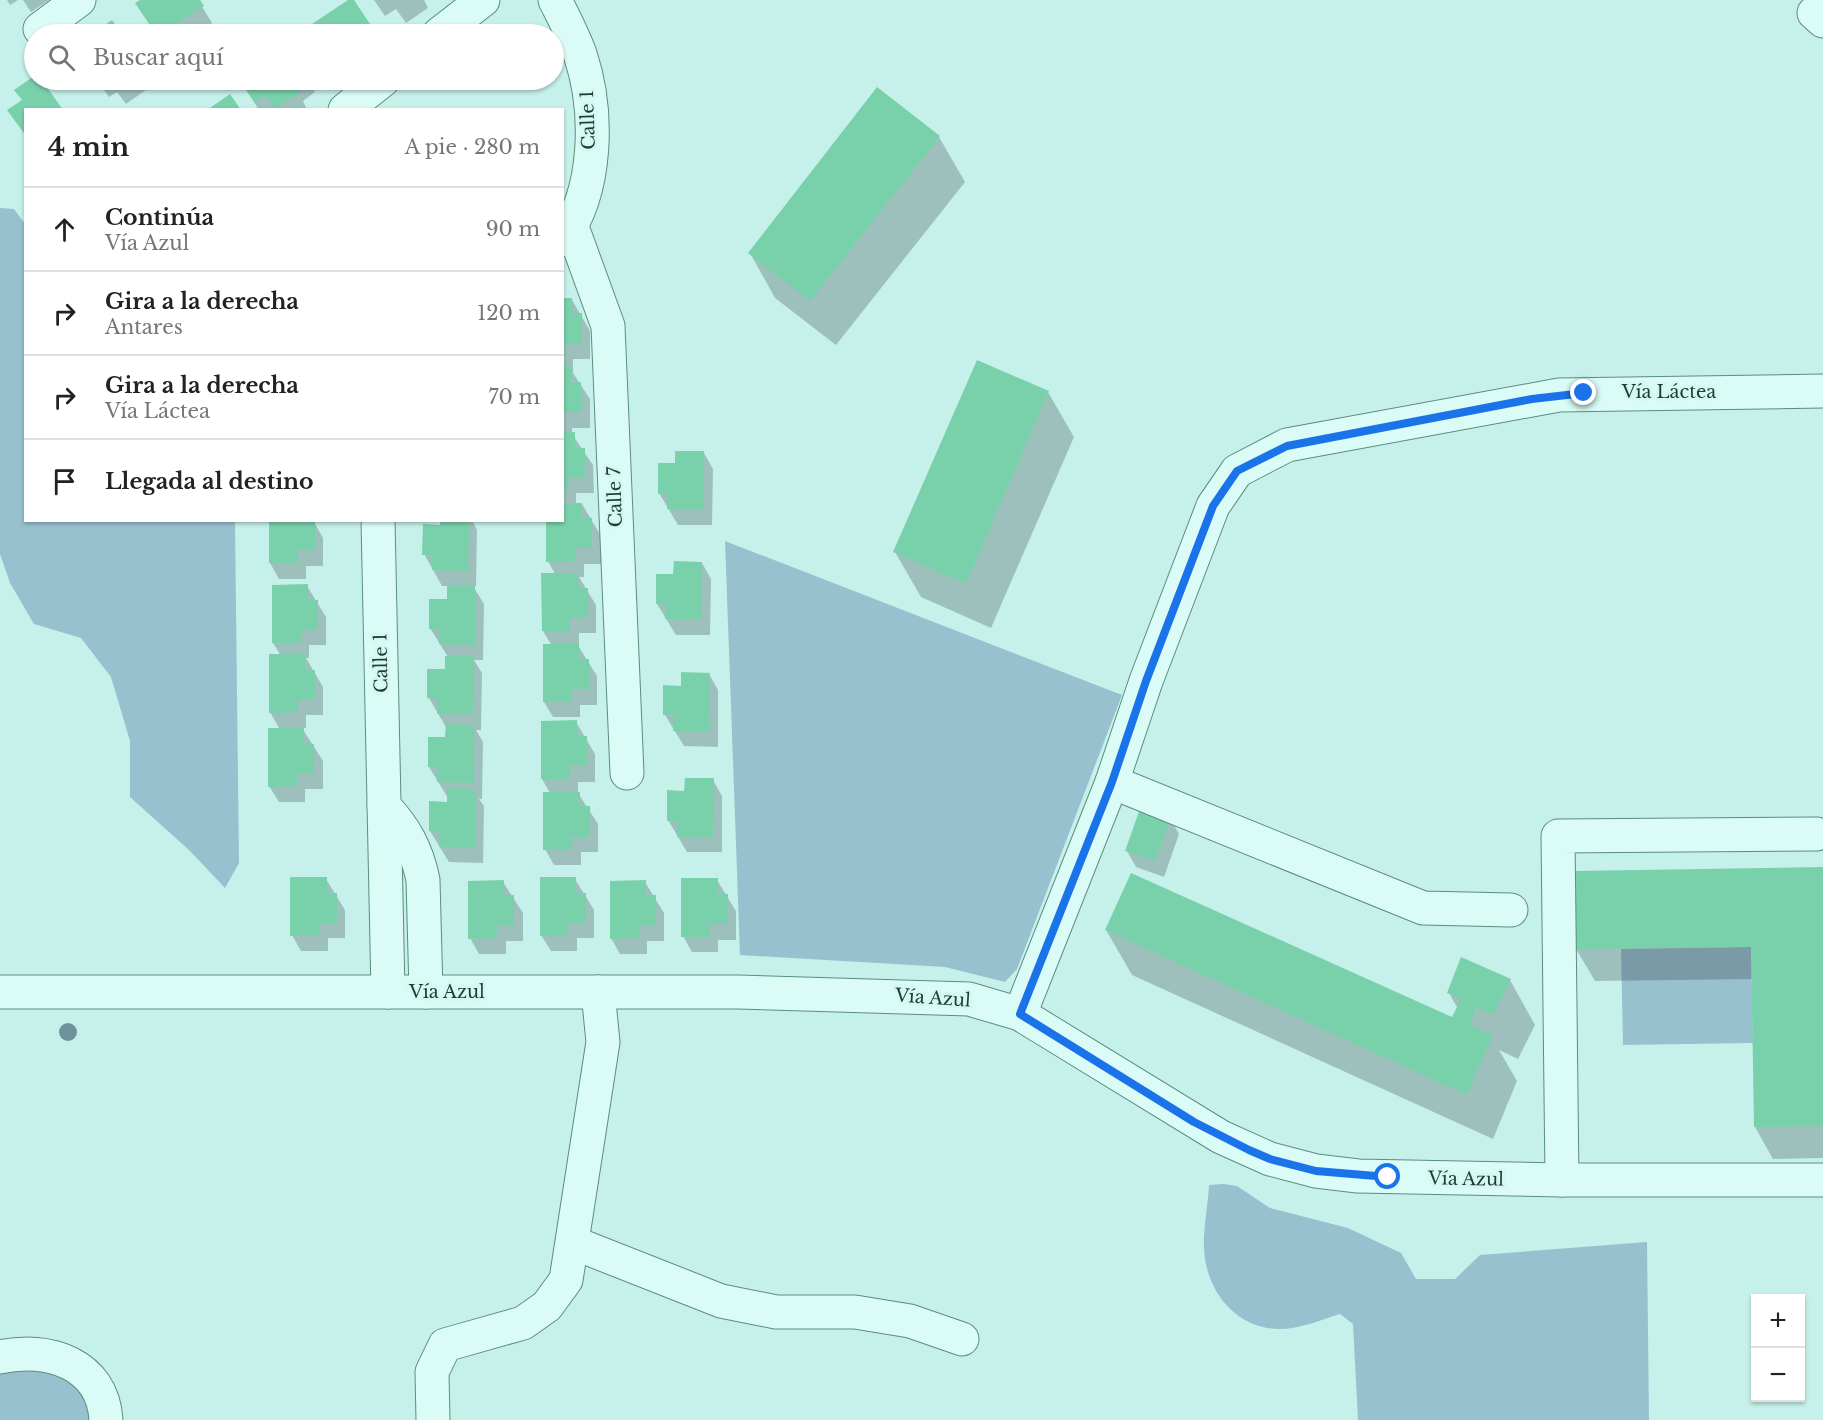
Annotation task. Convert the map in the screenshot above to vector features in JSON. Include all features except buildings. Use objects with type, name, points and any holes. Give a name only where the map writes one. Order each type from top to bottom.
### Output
[{"type":"street","points":[[47,24],[79,0]]},
{"type":"street","points":[[453,24],[483,0]]},
{"type":"street","name":"Calle 1","points":[[555,0],[580,55],[592,114],[588,171],[568,234]]},
{"type":"street","points":[[348,108],[370,90]]},
{"type":"street","name":"Calle 7","points":[[568,234],[608,326],[627,774]]},
{"type":"street","name":"Vía Láctea","points":[[1112,782],[1146,681],[1213,506],[1237,471],[1287,446],[1559,394],[1823,391]]},
{"type":"street","name":"Calle 1","points":[[378,522],[388,992]]},
{"type":"street","points":[[1020,1014],[1112,782],[1423,908],[1511,910]]},
{"type":"street","points":[[384,806],[406,833],[423,880],[426,992]]},
{"type":"street","points":[[1562,1180],[1558,836],[1817,834]]},
{"type":"street","name":"Vía Azul","points":[[0,992],[786,993],[939,997],[977,1001],[1020,1014],[1194,1122],[1270,1159],[1316,1171],[1358,1176],[1562,1180],[1823,1180]]},
{"type":"street","points":[[433,1420],[432,1372],[445,1345],[523,1323],[547,1306],[566,1280],[574,1243],[603,1042],[598,992]]},
{"type":"street","points":[[574,1243],[721,1301],[776,1312],[855,1312],[910,1321],[962,1339]]},
{"type":"street","points":[[0,1357],[36,1353],[58,1356],[75,1365],[97,1387],[105,1407],[106,1420]]},
{"type":"shaded area","points":[[0,208],[14,209],[24,223],[24,522],[235,522],[239,863],[225,888],[189,850],[130,797],[130,741],[111,677],[81,638],[34,624],[10,583],[0,554]]},
{"type":"shaded area","points":[[725,541],[1122,695],[1017,969],[1005,982],[945,967],[740,955]]},
{"type":"shaded area","points":[[1751,947],[1753,1043],[1623,1045],[1621,949]]},
{"type":"shaded area","points":[[1209,1185],[1237,1186],[1270,1208],[1348,1228],[1401,1253],[1416,1279],[1455,1279],[1480,1255],[1647,1242],[1649,1420],[1358,1420],[1353,1324],[1340,1314],[1293,1328],[1262,1327],[1236,1314],[1217,1292],[1206,1264],[1204,1234]]},
{"type":"shaded area","points":[[21,1368],[48,1373],[68,1380],[82,1394],[91,1420],[0,1420],[0,1371]]},
{"type":"route","points":[[1388,1177],[1341,1175],[1316,1171],[1270,1159],[1249,1150],[1194,1122],[1020,1014],[1112,782],[1146,681],[1213,506],[1237,471],[1287,446],[1559,394],[1584,393]]}]
